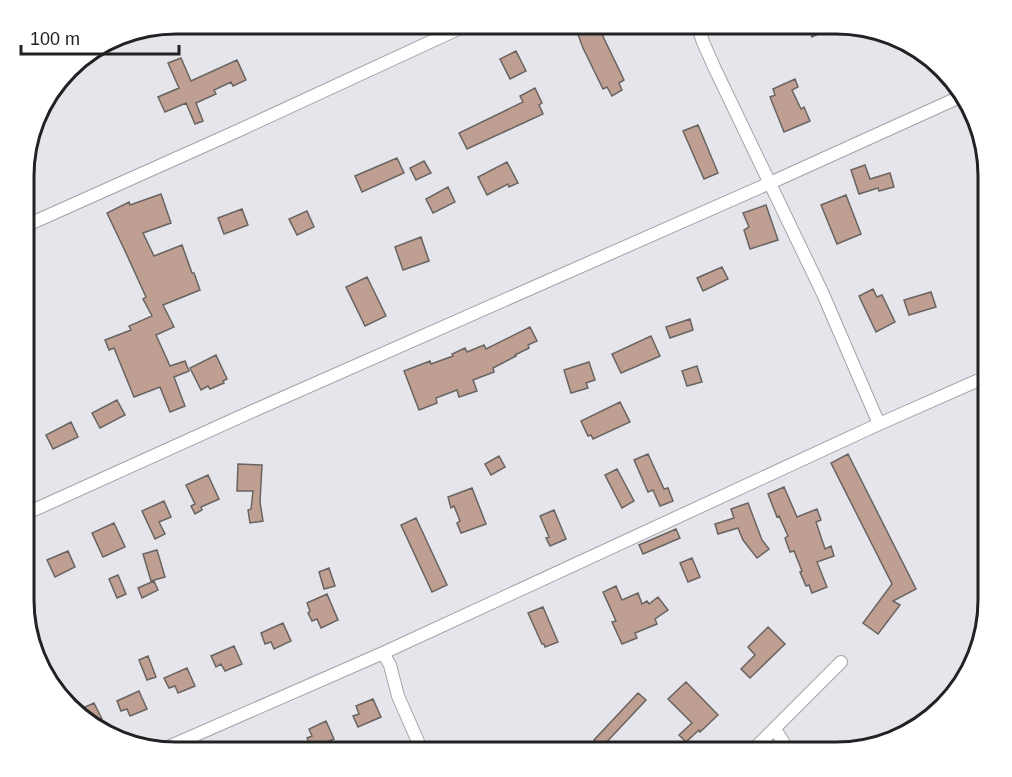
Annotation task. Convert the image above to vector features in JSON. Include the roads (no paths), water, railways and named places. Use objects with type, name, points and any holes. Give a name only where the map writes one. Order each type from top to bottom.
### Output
[{"type":"street","points":[[34,222],[446,34]]},
{"type":"street","points":[[701,35],[823,294],[879,424]]},
{"type":"street","points":[[35,510],[955,99]]},
{"type":"street","points":[[180,742],[383,653],[978,381]]},
{"type":"street","points":[[383,653],[390,665],[398,696],[418,742]]},
{"type":"street","points":[[761,742],[841,662]]},
{"type":"street","points":[[775,729],[783,742]]}]
